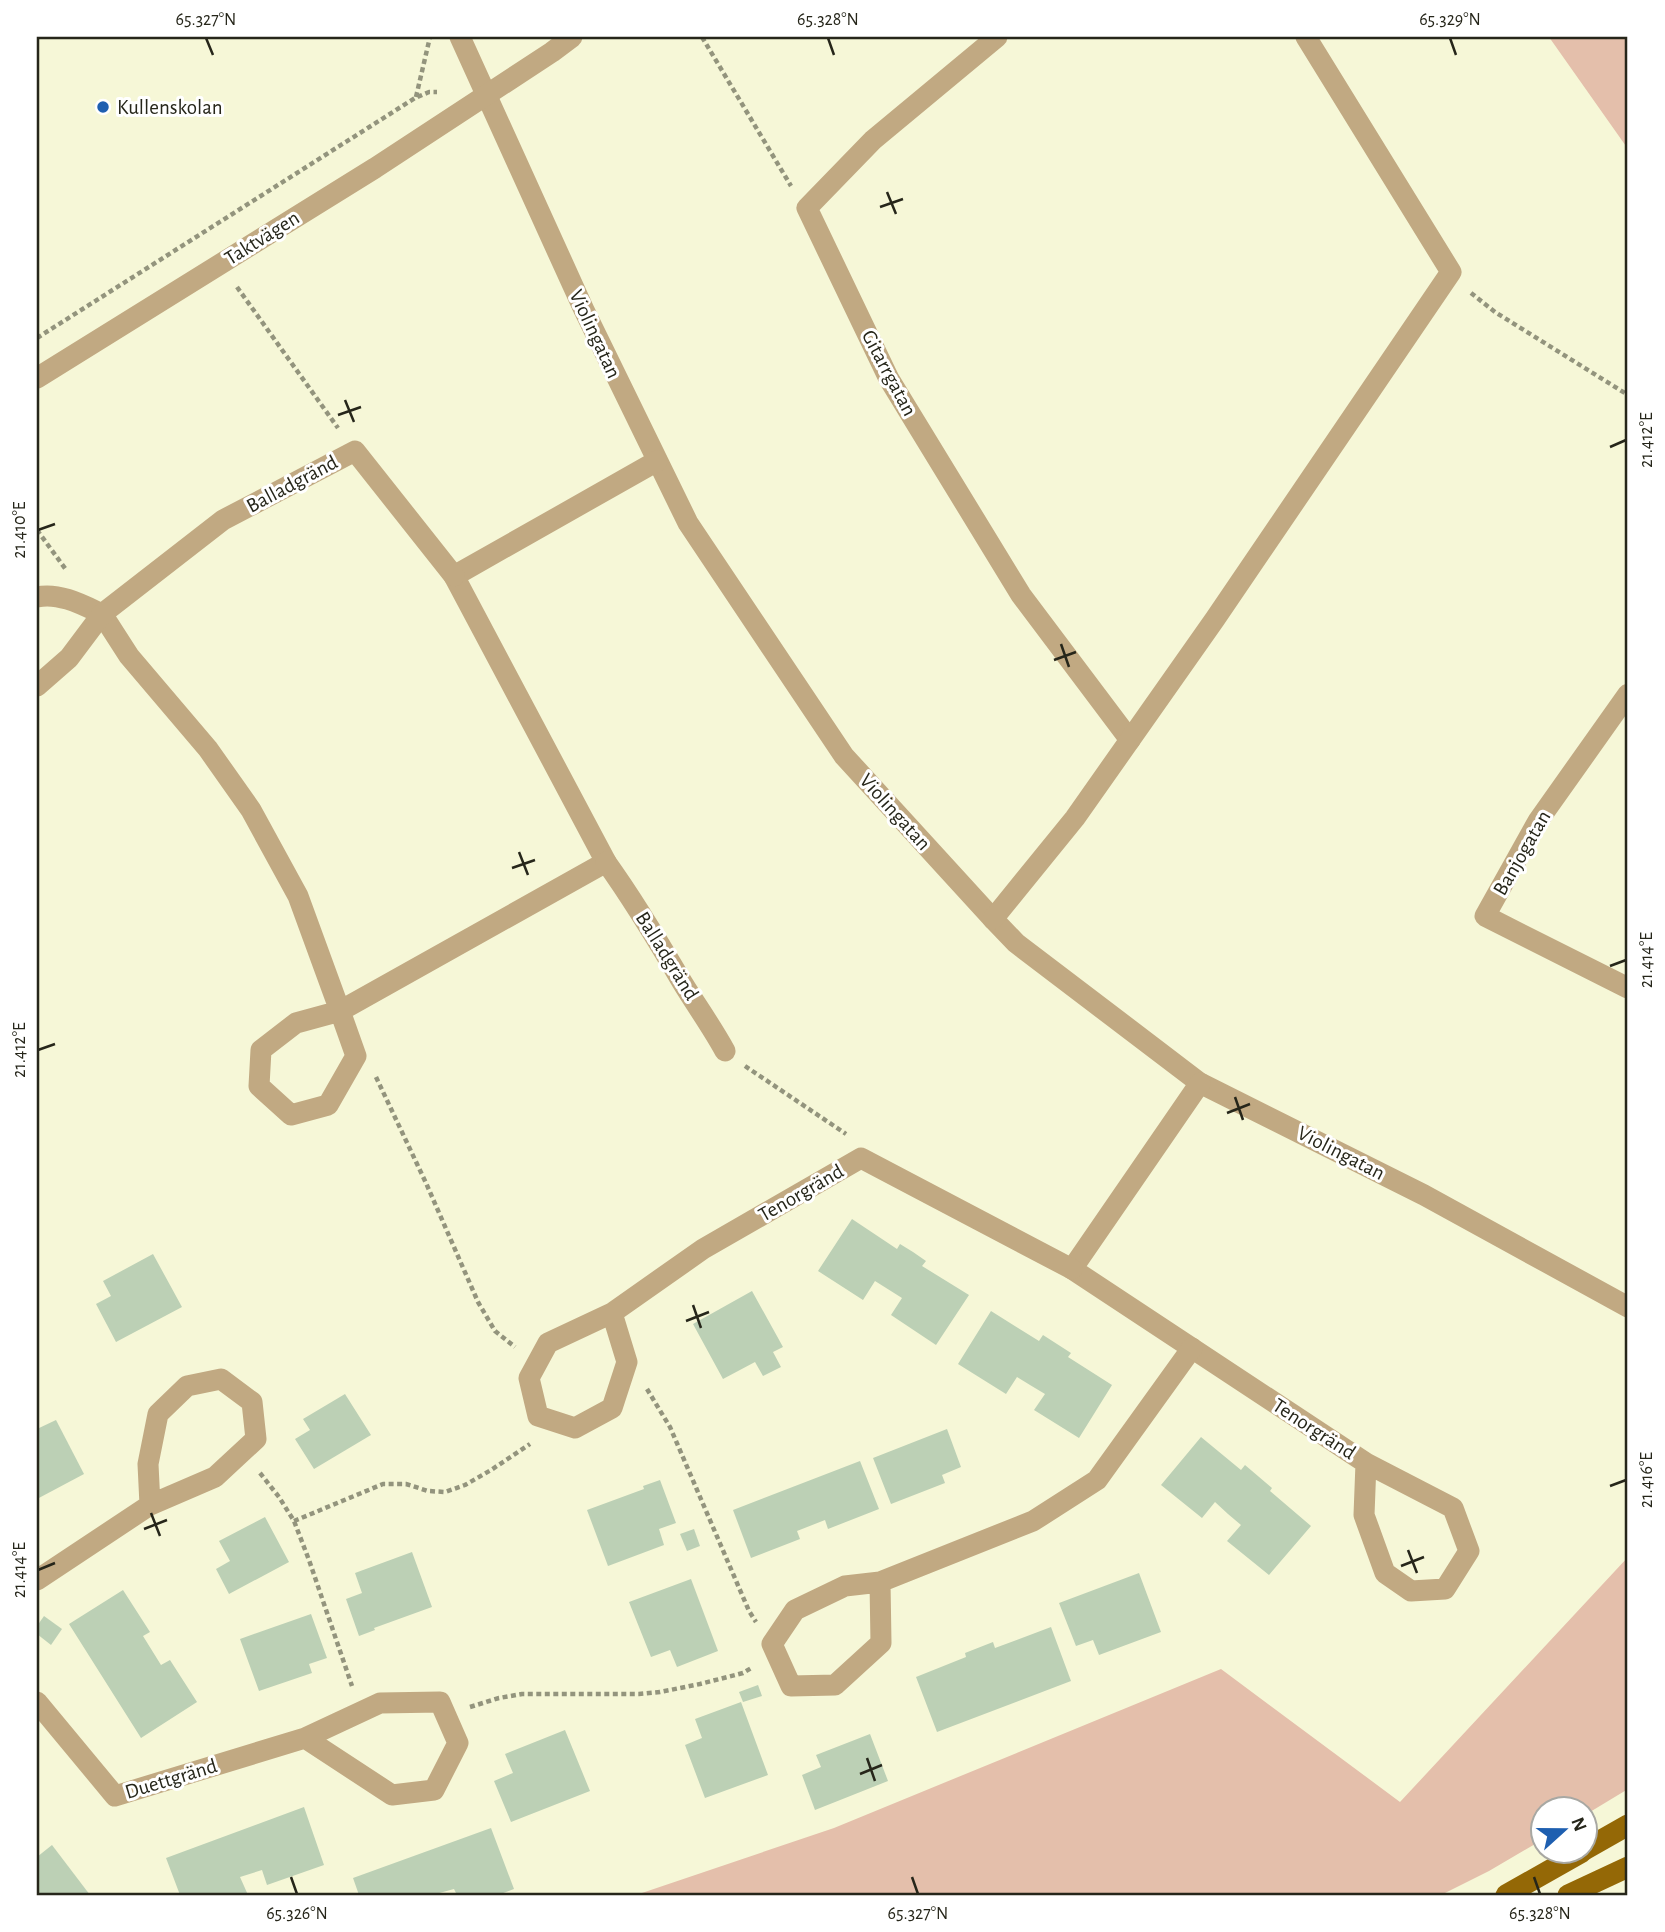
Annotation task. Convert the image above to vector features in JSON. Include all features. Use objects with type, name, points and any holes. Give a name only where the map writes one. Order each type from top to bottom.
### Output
[{"type":"main road","points":[[1598,1842],[1628,1825]]},
{"type":"main road","points":[[1506,1895],[1557,1866]]},
{"type":"main road","points":[[1568,1895],[1628,1867]]},
{"type":"street","name":"Violingatan","points":[[460,37],[584,310],[688,523],[844,757],[1016,943],[1200,1083],[1424,1195],[1628,1307]]},
{"type":"street","name":"Taktvägen","points":[[37,379],[375,168],[572,37]]},
{"type":"street","points":[[807,208],[873,140],[997,37]]},
{"type":"street","points":[[993,919],[1075,818],[1215,619],[1451,272],[1306,37]]},
{"type":"street","name":"Gitarrgatan","points":[[807,208],[896,390],[1021,595],[1130,740]]},
{"type":"street","name":"Balladgränd","points":[[37,686],[69,658],[102,614],[223,520],[355,451],[454,576],[607,862],[653,930],[725,1051]]},
{"type":"street","points":[[454,576],[657,461]]},
{"type":"street","points":[[37,597],[69,599],[102,614],[129,656],[208,749],[251,810],[298,896],[340,1010],[356,1056],[328,1105],[291,1115],[259,1086],[261,1050],[296,1023],[340,1010],[607,862]]},
{"type":"street","name":"Banjogatan","points":[[1628,694],[1538,821],[1485,916],[1628,988]]},
{"type":"street","points":[[1072,1269],[1200,1083]]},
{"type":"street","name":"Tenorgränd","points":[[537,1363],[548,1343],[612,1313],[703,1249],[861,1158],[1072,1269],[1366,1463],[1453,1507],[1469,1551],[1445,1588],[1411,1591],[1385,1573],[1364,1515],[1366,1463]]},
{"type":"street","points":[[537,1363],[528,1378],[538,1416],[575,1429],[611,1408],[627,1362],[612,1313]]},
{"type":"street","points":[[880,1583],[881,1643],[835,1685],[790,1686],[772,1644],[795,1610],[845,1586],[880,1583],[1033,1521],[1097,1480],[1192,1348]]},
{"type":"street","points":[[37,1580],[150,1505],[215,1477],[256,1438],[253,1402],[220,1379],[187,1386],[158,1414],[148,1464],[150,1505]]},
{"type":"street","name":"Duettgränd","points":[[37,1702],[115,1797],[305,1738],[380,1703],[440,1702],[446,1716]]},
{"type":"street","points":[[305,1738],[391,1795],[433,1790],[458,1743],[446,1716]]},
{"type":"path","points":[[415,98],[430,37]]},
{"type":"path","points":[[702,37],[784,177],[807,208]]},
{"type":"path","points":[[37,338],[415,98],[429,92],[440,92]]},
{"type":"path","points":[[220,264],[355,451]]},
{"type":"path","points":[[1451,272],[1466,290],[1496,312],[1628,396]]},
{"type":"path","points":[[37,530],[65,568],[77,591],[80,604]]},
{"type":"path","points":[[725,1051],[846,1134],[861,1158]]},
{"type":"path","points":[[356,1056],[377,1079],[486,1318],[505,1340],[537,1363]]},
{"type":"path","points":[[446,1716],[499,1698],[522,1694],[639,1694],[700,1684],[743,1673],[757,1664],[772,1644],[748,1611],[670,1427],[627,1362]]},
{"type":"path","points":[[294,1521],[383,1484],[407,1484],[437,1492],[464,1485],[531,1444],[538,1416]]},
{"type":"path","points":[[243,1451],[294,1521],[361,1712]]},
{"type":"shaded area","points":[[1549,37],[1628,37],[1628,149]]},
{"type":"shaded area","points":[[1628,1557],[1628,1789],[1598,1807],[1598,1796],[1528,1796],[1528,1848],[1441,1895],[636,1895],[834,1828],[1221,1669],[1400,1802]]},
{"type":"building","points":[[852,1219],[897,1249],[900,1244],[913,1252],[926,1261],[922,1266],[969,1295],[936,1345],[891,1315],[902,1298],[875,1281],[863,1300],[818,1271]]},
{"type":"building","points":[[153,1254],[182,1307],[116,1342],[96,1304],[111,1296],[103,1281]]},
{"type":"building","points":[[752,1291],[783,1347],[773,1352],[781,1367],[763,1376],[755,1362],[723,1379],[693,1324]]},
{"type":"building","points":[[991,1311],[1039,1341],[1043,1335],[1071,1353],[1068,1357],[1112,1385],[1079,1438],[1034,1410],[1045,1394],[1017,1377],[1006,1394],[958,1364]]},
{"type":"building","points":[[345,1394],[371,1435],[314,1469],[295,1439],[310,1430],[303,1419]]},
{"type":"building","points":[[56,1420],[84,1474],[37,1499],[37,1429]]},
{"type":"building","points":[[947,1429],[961,1467],[942,1475],[945,1483],[891,1504],[873,1458]]},
{"type":"building","points":[[1201,1437],[1241,1470],[1245,1465],[1272,1488],[1270,1491],[1311,1526],[1269,1575],[1227,1541],[1241,1525],[1215,1502],[1202,1518],[1161,1485]]},
{"type":"building","points":[[860,1461],[879,1509],[828,1529],[825,1520],[797,1531],[800,1539],[751,1558],[733,1510]]},
{"type":"building","points":[[660,1480],[676,1523],[659,1529],[664,1545],[608,1566],[587,1510],[644,1489],[643,1486]]},
{"type":"building","points":[[265,1517],[289,1562],[229,1594],[216,1569],[230,1561],[219,1541]]},
{"type":"building","points":[[694,1529],[700,1546],[687,1551],[680,1534]]},
{"type":"building","points":[[412,1552],[432,1607],[359,1636],[346,1599],[362,1593],[355,1573]]},
{"type":"building","points":[[1139,1573],[1161,1632],[1099,1655],[1093,1640],[1076,1646],[1059,1603]]},
{"type":"building","points":[[691,1579],[718,1651],[677,1667],[670,1650],[651,1657],[629,1602]]},
{"type":"building","points":[[123,1590],[150,1632],[143,1636],[161,1665],[170,1660],[197,1702],[141,1738],[69,1624]]},
{"type":"building","points":[[311,1614],[327,1658],[309,1664],[312,1673],[259,1691],[240,1639]]},
{"type":"building","points":[[44,1616],[62,1629],[51,1645],[37,1634],[37,1626]]},
{"type":"building","points":[[1051,1627],[1071,1681],[937,1732],[916,1677],[966,1657],[965,1653],[993,1642],[995,1648]]},
{"type":"building","points":[[758,1685],[762,1696],[743,1702],[739,1692]]},
{"type":"building","points":[[741,1702],[768,1775],[705,1798],[685,1745],[702,1738],[695,1719]]},
{"type":"building","points":[[565,1730],[590,1791],[511,1822],[494,1781],[513,1773],[505,1754]]},
{"type":"building","points":[[870,1734],[888,1781],[815,1810],[802,1775],[821,1767],[816,1755]]},
{"type":"building","points":[[304,1807],[324,1865],[267,1885],[262,1870],[240,1877],[248,1895],[180,1895],[166,1858]]},
{"type":"building","points":[[491,1828],[514,1889],[498,1895],[457,1895],[454,1889],[432,1895],[359,1895],[353,1878]]},
{"type":"building","points":[[52,1845],[90,1895],[37,1895],[37,1857]]},
{"type":"place","name":"Kullenskolan","points":[[103,107]]}]
